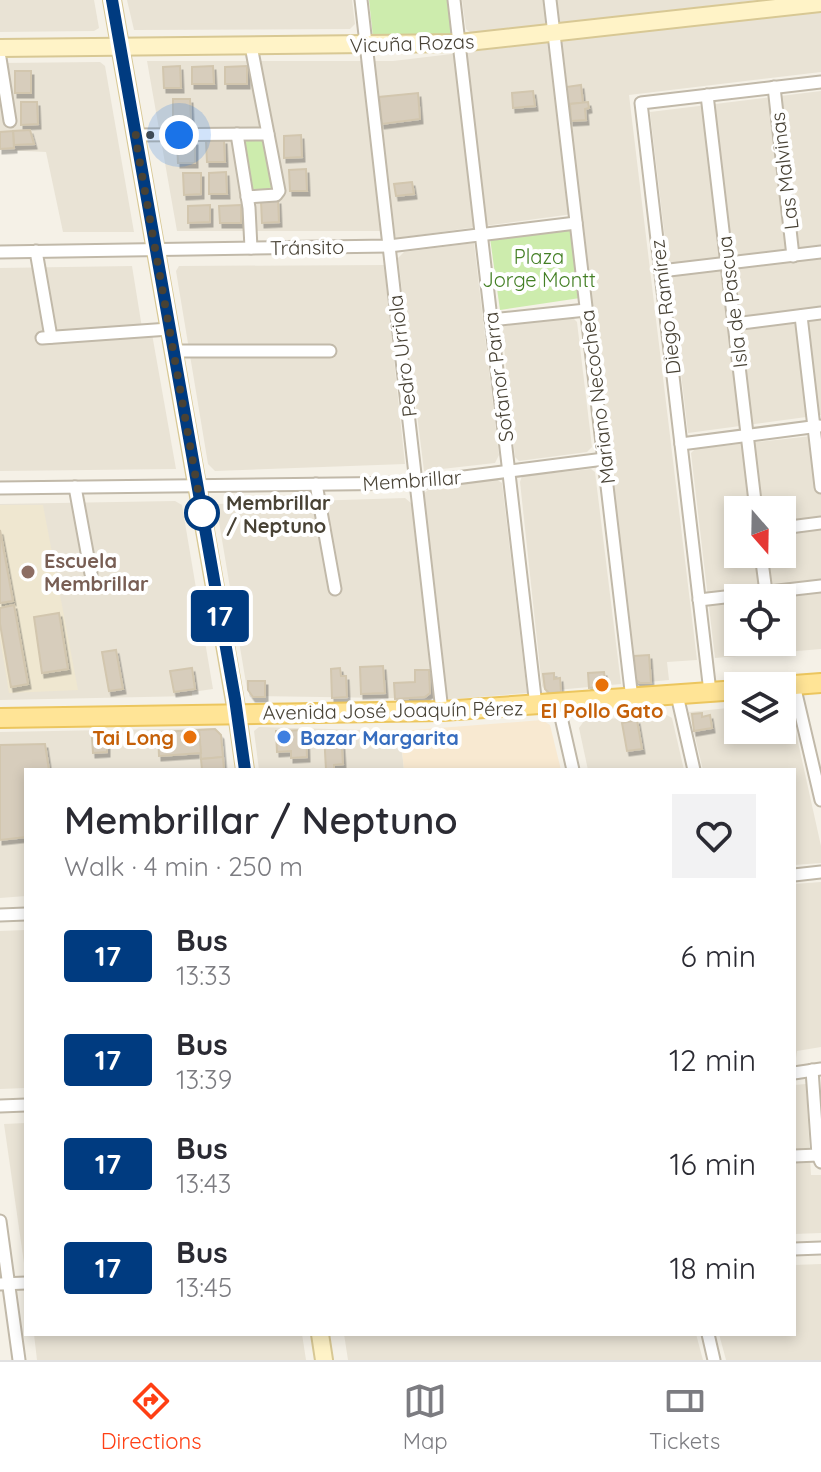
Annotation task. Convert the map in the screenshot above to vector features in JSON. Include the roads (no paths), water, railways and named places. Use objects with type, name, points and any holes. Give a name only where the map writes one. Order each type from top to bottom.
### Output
[{"type":"main road","points":[[796,685],[821,683]]},
{"type":"main road","name":"Avenida José Joaquín Pérez","points":[[0,718],[442,711],[724,691]]},
{"type":"street","points":[[112,0],[245,768]]},
{"type":"street","name":"Pedro Urriola","points":[[361,0],[442,711]]},
{"type":"street","name":"Sofanor Parra","points":[[454,0],[536,706]]},
{"type":"street","name":"Mariano Necochea","points":[[550,0],[632,699]]},
{"type":"street","name":"Vicuña Rozas","points":[[0,48],[459,43],[821,3]]},
{"type":"street","points":[[247,197],[276,195],[279,191],[251,46]]},
{"type":"street","points":[[0,58],[10,121]]},
{"type":"street","name":"Diego Ramírez","points":[[710,692],[641,103],[821,82]]},
{"type":"street","name":"Las Malvinas","points":[[774,87],[793,256]]},
{"type":"street","name":"Isla de Pascua","points":[[707,95],[754,496]]},
{"type":"street","points":[[237,134],[251,248]]},
{"type":"street","points":[[135,135],[268,134]]},
{"type":"street","name":"Tránsito","points":[[0,252],[389,246],[576,223]]},
{"type":"street","points":[[36,251],[46,338],[169,329]]},
{"type":"street","points":[[661,271],[821,252]]},
{"type":"street","points":[[491,320],[586,310]]},
{"type":"street","points":[[734,324],[821,313]]},
{"type":"street","points":[[801,316],[818,426],[821,487]]},
{"type":"street","points":[[173,351],[330,351]]},
{"type":"street","points":[[681,444],[818,426]]},
{"type":"street","name":"Membrillar","points":[[0,488],[417,483],[604,459]]},
{"type":"street","points":[[316,484],[335,589]]},
{"type":"street","points":[[75,487],[91,574]]},
{"type":"street","points":[[796,526],[821,523]]},
{"type":"street","points":[[796,589],[821,586]]},
{"type":"street","points":[[699,600],[724,597]]},
{"type":"street","points":[[677,695],[694,768]]},
{"type":"street","points":[[558,704],[573,768]]},
{"type":"street","points":[[796,713],[821,800]]},
{"type":"street","points":[[796,875],[821,872]]},
{"type":"street","points":[[0,915],[24,914]]},
{"type":"street","points":[[796,1073],[816,1069],[819,1159],[796,1156]]},
{"type":"street","points":[[0,1106],[24,1105]]},
{"type":"street","points":[[0,1221],[4,1284],[19,1360]]},
{"type":"street","points":[[796,1249],[821,1248]]},
{"type":"street","points":[[4,1284],[24,1283]]},
{"type":"street","points":[[320,1336],[324,1360]]},
{"type":"street","points":[[708,1336],[714,1360]]},
{"type":"place","name":"Membrillar / Neptuno","points":[[202,513]]},
{"type":"place","name":"Escuela Membrillar","points":[[28,572]]},
{"type":"place","name":"El Pollo Gato","points":[[602,685]]},
{"type":"place","name":"Tai Long","points":[[190,737]]},
{"type":"place","name":"Bazar Margarita","points":[[284,737]]},
{"type":"park label","name":"Plaza Jorge Montt","points":[[539,268]]}]
